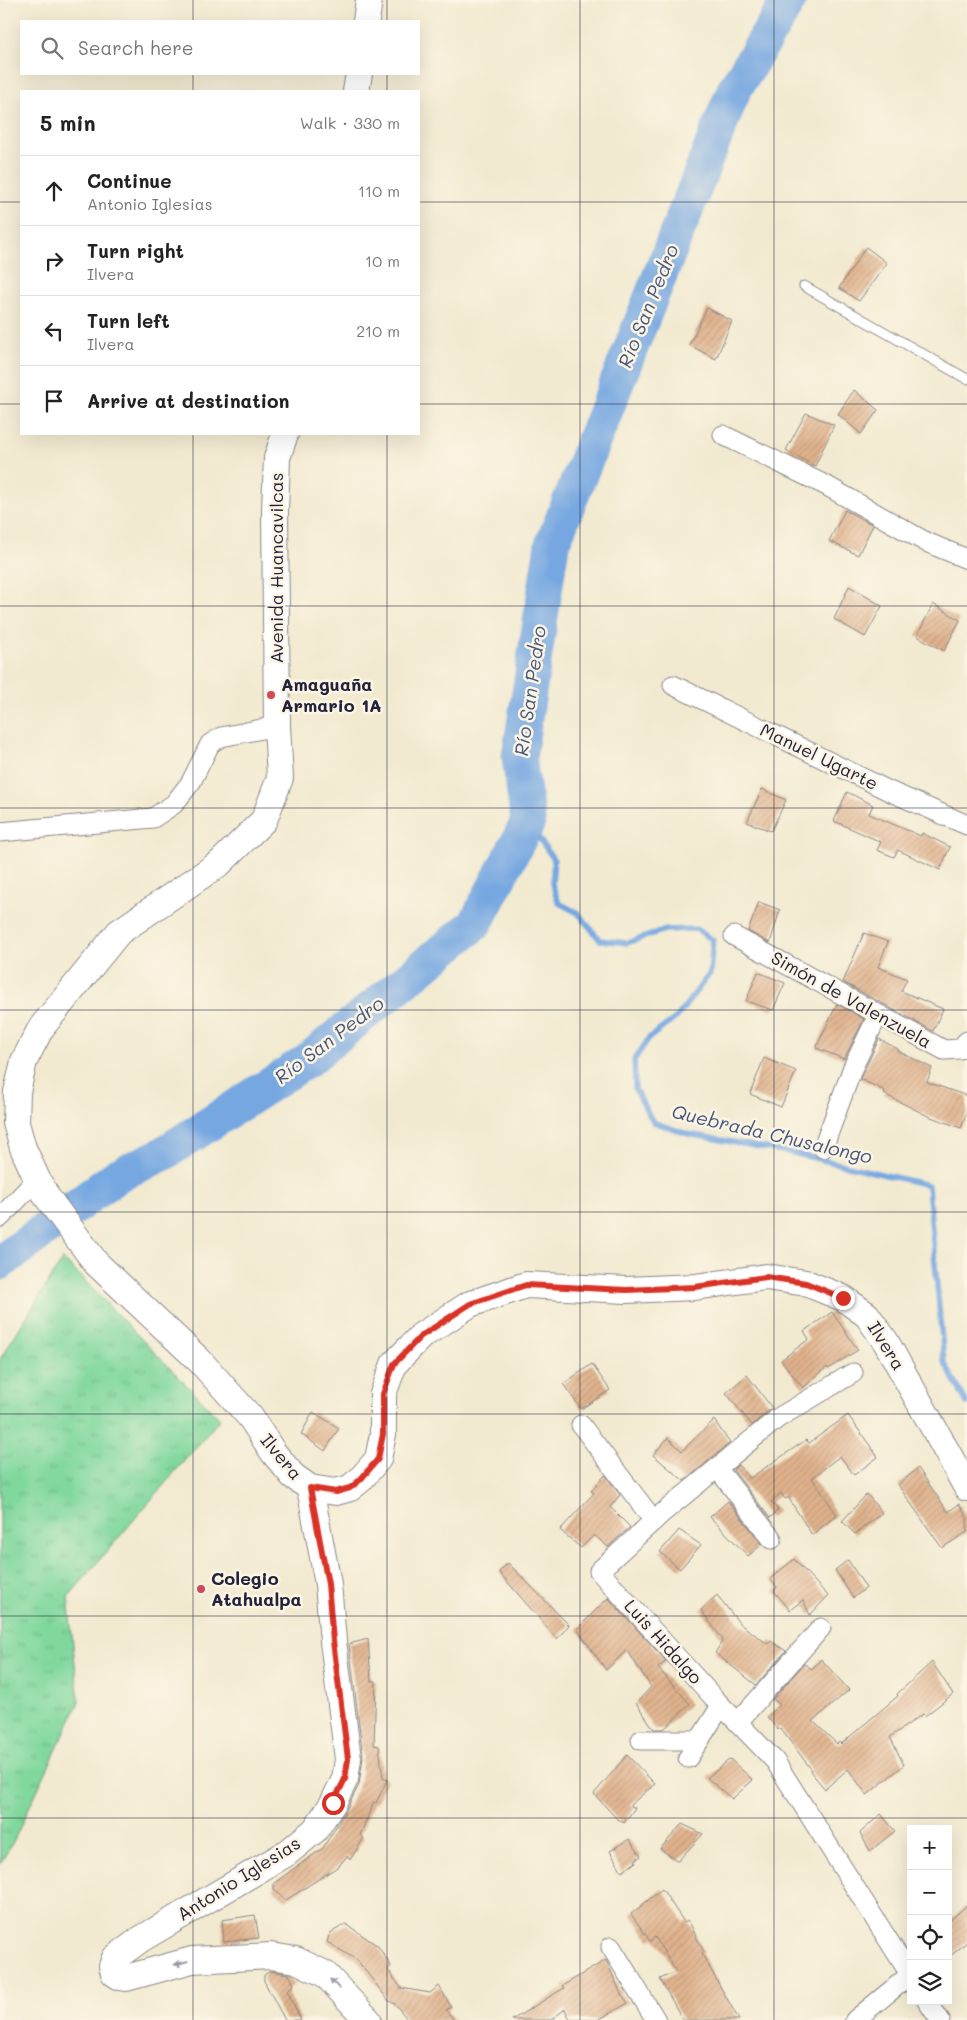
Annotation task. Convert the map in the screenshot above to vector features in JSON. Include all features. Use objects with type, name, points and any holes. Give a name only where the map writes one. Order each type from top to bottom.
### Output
[{"type":"street","points":[[366,20],[369,0]]},
{"type":"street","points":[[356,90],[359,75]]},
{"type":"street","name":"Avenida Huancavilcas","points":[[96,1263],[42,1188],[23,1148],[16,1123],[16,1100],[24,1061],[41,1028],[119,932],[220,863],[264,820],[280,778],[277,726],[275,510],[277,458],[285,435]]},
{"type":"street","points":[[722,435],[827,486],[926,542],[967,559]]},
{"type":"street","name":"Manuel Ugarte","points":[[673,685],[889,791],[967,825]]},
{"type":"street","points":[[0,832],[153,818],[174,804],[191,782],[210,744],[221,737],[277,726]]},
{"type":"street","name":"Simón de Valenzuela","points":[[734,936],[944,1050],[960,1049],[967,1041]]},
{"type":"street","points":[[823,1148],[853,1067],[878,1015]]},
{"type":"street","points":[[0,1218],[42,1188]]},
{"type":"street","name":"Ilvera","points":[[96,1263],[199,1360],[251,1418],[272,1452],[293,1476],[310,1488],[336,1492],[350,1488],[360,1480],[378,1459],[383,1434],[383,1394],[394,1364],[421,1336],[470,1304],[526,1285],[626,1290],[695,1287],[766,1277],[806,1283],[843,1298],[867,1315],[886,1342],[967,1488]]},
{"type":"street","name":"Luis Hidalgo","points":[[853,1373],[778,1418],[654,1520],[598,1571],[722,1706],[775,1760],[907,1971]]},
{"type":"street","points":[[581,1426],[654,1520]]},
{"type":"street","points":[[717,1468],[772,1539]]},
{"type":"street","name":"Antonio Iglesias","points":[[310,1488],[328,1584],[333,1641],[348,1759],[345,1779],[333,1803],[314,1830],[287,1853],[141,1939],[116,1958],[112,1966],[114,1973],[126,1978],[192,1960],[271,1956],[296,1960],[325,1974],[368,2020]]},
{"type":"street","points":[[738,1722],[821,1628]]},
{"type":"street","points":[[688,1758],[722,1706]]},
{"type":"street","points":[[641,1740],[700,1740]]},
{"type":"street","points":[[611,1947],[656,2020]]},
{"type":"street","points":[[855,2020],[907,1978]]},
{"type":"street","points":[[930,2005],[940,2020]]},
{"type":"lane","points":[[804,286],[967,379]]},
{"type":"green space","points":[[63,1259],[220,1419],[68,1597],[79,1702],[13,1842],[0,1864],[0,1359]]},
{"type":"building","points":[[866,247],[887,263],[859,301],[839,288]]},
{"type":"building","points":[[707,308],[732,321],[716,359],[689,345]]},
{"type":"building","points":[[854,390],[878,410],[861,434],[838,414]]},
{"type":"building","points":[[806,413],[834,425],[815,466],[786,450]]},
{"type":"building","points":[[845,510],[873,525],[858,555],[829,541]]},
{"type":"building","points":[[849,586],[882,606],[865,637],[834,619]]},
{"type":"building","points":[[933,604],[960,620],[944,651],[917,636]]},
{"type":"building","points":[[762,789],[786,800],[771,831],[747,822]]},
{"type":"building","points":[[847,792],[873,805],[869,814],[921,836],[922,833],[950,847],[940,870],[898,850],[894,857],[877,850],[881,842],[834,821]]},
{"type":"building","points":[[759,902],[780,910],[770,943],[748,931]]},
{"type":"building","points":[[864,933],[888,942],[878,967],[907,979],[901,991],[943,1009],[933,1031],[843,982]]},
{"type":"building","points":[[758,972],[785,983],[773,1010],[746,1001]]},
{"type":"building","points":[[837,1004],[864,1019],[844,1059],[816,1048]]},
{"type":"building","points":[[879,1039],[932,1068],[927,1082],[967,1096],[967,1113],[961,1128],[928,1116],[884,1094],[885,1091],[860,1079]]},
{"type":"building","points":[[764,1058],[796,1071],[781,1107],[750,1094]]},
{"type":"building","points":[[832,1312],[858,1350],[828,1369],[827,1367],[803,1388],[781,1360],[809,1339],[804,1331]]},
{"type":"building","points":[[592,1364],[610,1390],[581,1409],[563,1384]]},
{"type":"building","points":[[747,1375],[772,1408],[752,1425],[726,1393]]},
{"type":"building","points":[[313,1412],[339,1428],[325,1451],[301,1434]]},
{"type":"building","points":[[848,1415],[878,1457],[854,1475],[840,1456],[812,1478],[837,1515],[812,1535],[788,1497],[785,1499],[781,1493],[771,1502],[778,1510],[770,1518],[733,1470],[738,1465],[750,1478],[806,1440],[809,1443]]},
{"type":"building","points":[[714,1420],[730,1443],[684,1481],[653,1455],[668,1438],[682,1451]]},
{"type":"building","points":[[918,1468],[948,1512],[959,1504],[967,1518],[967,1532],[942,1548],[898,1485]]},
{"type":"building","points":[[605,1475],[620,1495],[610,1507],[630,1527],[608,1547],[594,1535],[581,1548],[560,1530],[594,1493],[591,1491]]},
{"type":"building","points":[[867,1494],[882,1513],[855,1534],[842,1521]]},
{"type":"building","points":[[728,1501],[762,1544],[748,1556],[710,1517]]},
{"type":"building","points":[[679,1530],[701,1545],[680,1569],[660,1552]]},
{"type":"building","points":[[794,1559],[828,1596],[810,1615],[803,1600],[790,1610],[774,1591],[777,1587],[770,1579]]},
{"type":"building","points":[[848,1560],[866,1588],[853,1598],[835,1570]]},
{"type":"building","points":[[508,1563],[569,1625],[557,1639],[499,1572]]},
{"type":"building","points":[[717,1595],[740,1624],[768,1644],[771,1641],[786,1651],[756,1685],[715,1653],[723,1640],[701,1610]]},
{"type":"building","points":[[608,1598],[666,1661],[658,1668],[690,1704],[664,1729],[654,1729],[636,1703],[651,1687],[627,1650],[606,1670],[577,1629]]},
{"type":"building","points":[[368,1639],[371,1681],[376,1681],[374,1745],[379,1746],[383,1778],[387,1780],[376,1803],[374,1802],[360,1835],[364,1838],[350,1860],[347,1856],[339,1866],[286,1900],[274,1890],[274,1883],[323,1848],[359,1785],[363,1757],[349,1644]]},
{"type":"building","points":[[821,1659],[849,1690],[813,1721],[837,1744],[839,1742],[841,1744],[898,1696],[897,1694],[932,1662],[953,1694],[925,1716],[923,1714],[890,1737],[904,1765],[867,1795],[848,1769],[825,1789],[780,1728],[778,1730],[767,1717],[780,1705],[773,1699],[804,1664],[812,1669]]},
{"type":"building","points":[[627,1755],[655,1784],[630,1805],[635,1808],[624,1823],[616,1818],[594,1794]]},
{"type":"building","points":[[730,1759],[753,1780],[732,1799],[707,1778]]},
{"type":"building","points":[[881,1814],[895,1831],[870,1851],[860,1833]]},
{"type":"building","points":[[682,1824],[703,1834],[678,1861],[660,1849]]},
{"type":"building","points":[[629,1839],[641,1856],[622,1872],[610,1851]]},
{"type":"building","points":[[662,1889],[684,1922],[688,1920],[704,1952],[702,1954],[739,2020],[683,2020],[660,1979],[676,1972],[655,1937],[650,1941],[631,1914]]},
{"type":"building","points":[[967,1905],[967,1942],[952,1955],[952,1918]]},
{"type":"building","points":[[255,1915],[259,1938],[224,1942],[222,1920]]},
{"type":"building","points":[[346,1924],[378,1946],[391,1966],[388,1970],[401,1988],[430,1993],[439,1986],[451,2007],[446,2010],[454,2020],[408,2020],[395,2004],[389,2001],[357,1960],[327,1942],[330,1933]]},
{"type":"building","points":[[606,1960],[621,1994],[628,2003],[598,2020],[570,2020],[565,2009],[551,2020],[512,2020],[564,1988],[562,1986]]},
{"type":"building","points":[[270,1971],[289,1974],[294,1985],[287,1990],[301,2020],[285,2020],[264,1981],[264,1975]]},
{"type":"waterway","name":"Río San Pedro","points":[[0,1263],[118,1175],[163,1154],[308,1060],[475,924],[528,822],[519,757],[552,545],[734,90],[789,0]]},
{"type":"waterway","name":"Quebrada Chusalongo","points":[[528,822],[554,860],[552,884],[559,903],[578,913],[600,940],[627,943],[665,930],[696,929],[713,940],[710,973],[677,1017],[649,1038],[634,1060],[635,1089],[653,1122],[688,1134],[793,1153],[928,1185],[944,1362],[967,1403]]},
{"type":"place","name":"Amaguaña Armario 1A","points":[[271,695]]},
{"type":"place","name":"Colegio Atahualpa","points":[[201,1589]]},
{"type":"route","points":[[333,1803],[345,1779],[348,1759],[333,1641],[328,1584],[310,1488],[336,1492],[350,1488],[360,1480],[378,1459],[383,1434],[383,1394],[394,1364],[421,1336],[470,1304],[526,1285],[626,1290],[695,1287],[766,1277],[806,1283],[843,1298]]}]
